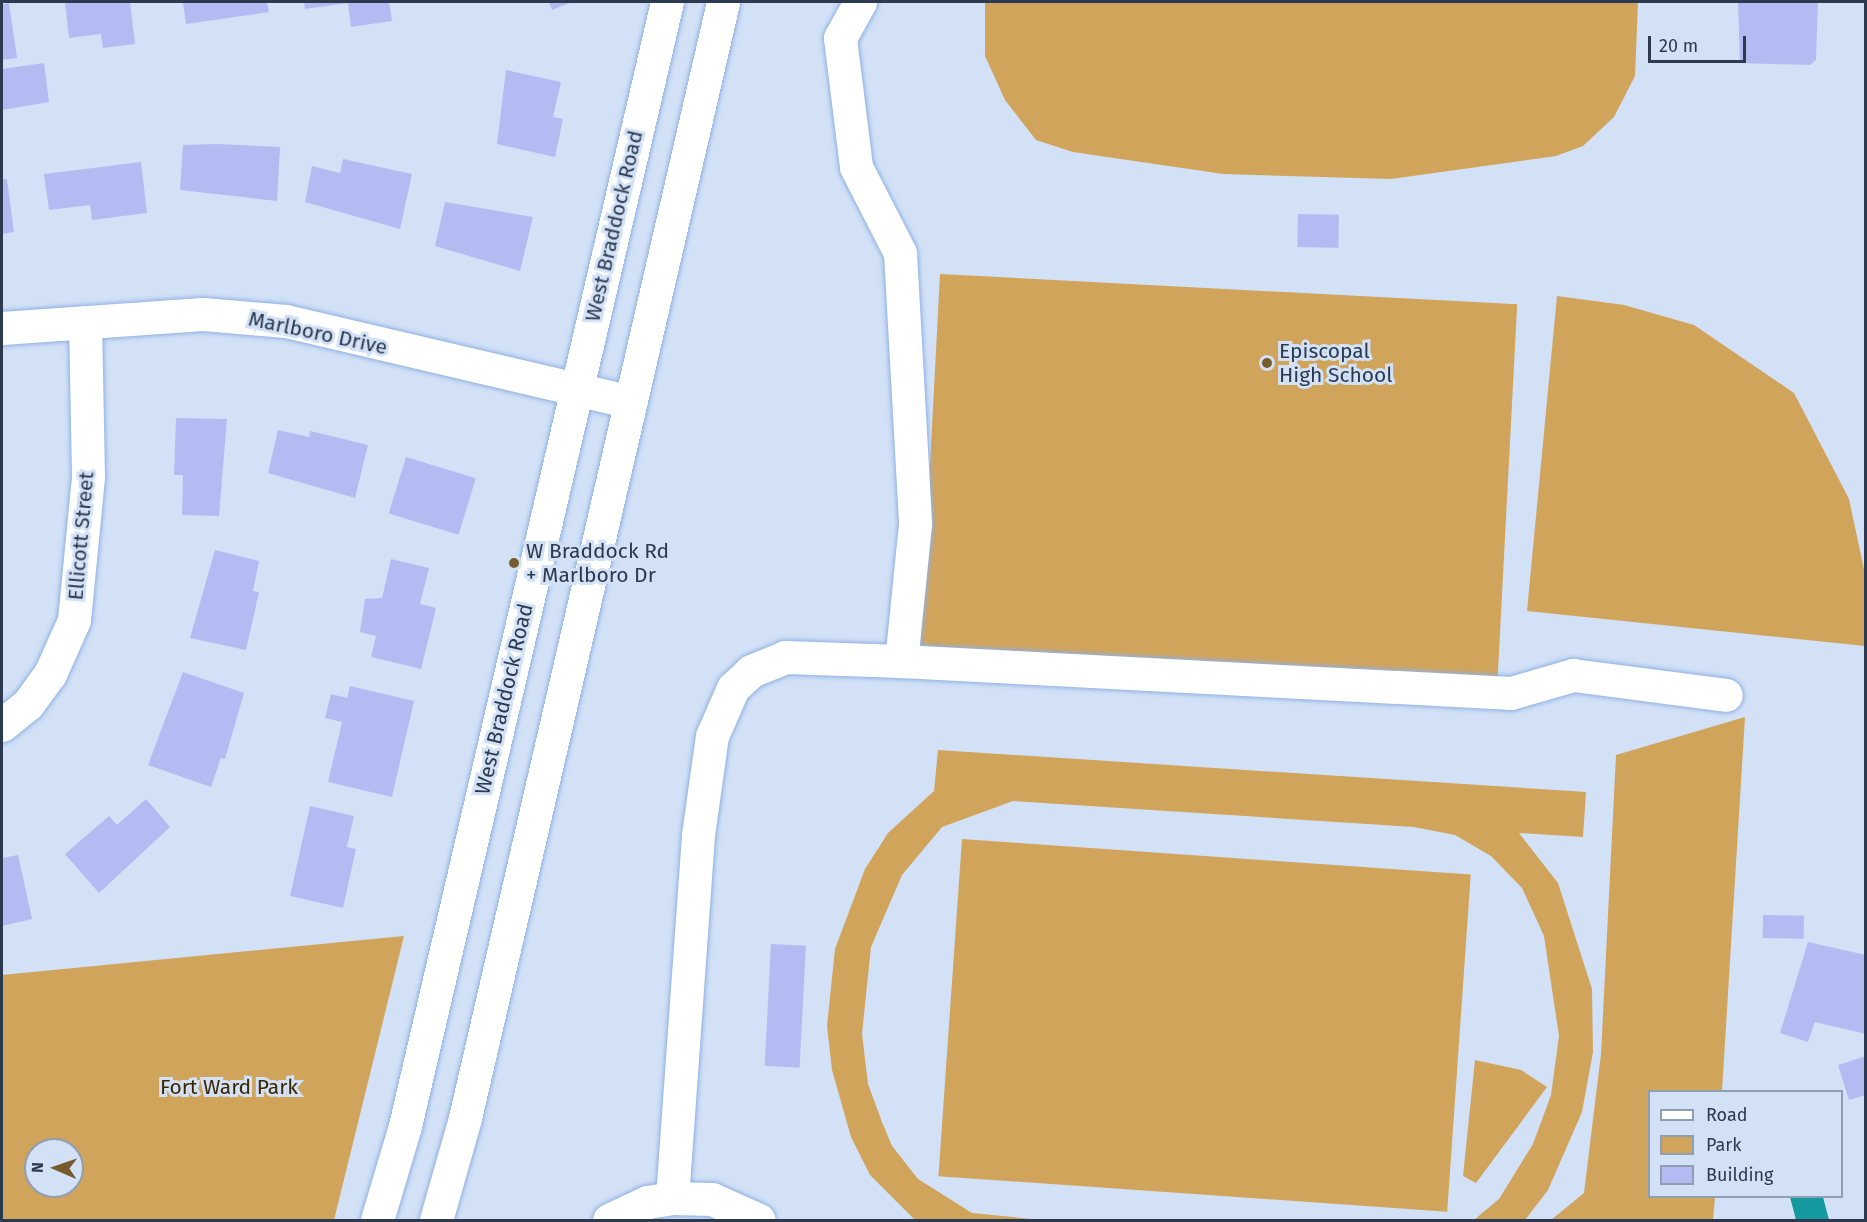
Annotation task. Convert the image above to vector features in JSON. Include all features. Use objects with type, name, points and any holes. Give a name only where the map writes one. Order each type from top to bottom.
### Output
[{"type":"main road","name":"West Braddock Road","points":[[377,1221],[405,1126],[667,2]]},
{"type":"main road","points":[[436,1221],[465,1118],[723,2]]},
{"type":"main road","points":[[860,2],[840,38],[856,167],[900,253],[915,524],[901,661]]},
{"type":"main road","name":"Marlboro Drive","points":[[2,328],[203,314],[286,321],[630,402]]},
{"type":"main road","name":"Ellicott Street","points":[[2,725],[28,704],[50,674],[74,620],[88,476],[86,322]]},
{"type":"main road","points":[[672,1198],[698,835],[712,736],[733,688],[751,671],[785,657],[1511,693],[1573,675],[1726,695]]},
{"type":"main road","points":[[609,1221],[647,1202],[672,1198],[712,1199],[759,1221]]},
{"type":"green space","points":[[985,2],[1638,2],[1635,76],[1614,117],[1583,146],[1556,156],[1391,179],[1223,174],[1073,152],[1036,140],[1005,100],[985,56]]},
{"type":"green space","points":[[940,274],[1517,304],[1497,682],[920,651]]},
{"type":"green space","points":[[1557,296],[1624,305],[1694,325],[1794,393],[1849,499],[1865,574],[1865,646],[1527,611]]},
{"type":"green space","points":[[1745,717],[1722,1090],[1648,1090],[1648,1198],[1715,1198],[1713,1220],[1551,1220],[1584,1193],[1601,1054],[1616,755]]},
{"type":"green space","points":[[938,750],[1586,792],[1583,837],[1519,833],[1558,883],[1592,989],[1593,1052],[1582,1112],[1548,1190],[1525,1220],[1474,1220],[1499,1199],[1533,1144],[1551,1095],[1559,1036],[1544,936],[1522,888],[1491,856],[1455,835],[1414,827],[1013,801],[942,827],[902,875],[871,947],[862,1034],[868,1084],[882,1122],[892,1146],[918,1179],[972,1213],[1042,1220],[915,1220],[870,1175],[851,1137],[832,1070],[827,1026],[835,949],[865,869],[888,833],[934,791]]},
{"type":"green space","points":[[962,839],[1471,875],[1447,1212],[938,1176]]},
{"type":"green space","name":"Fort Ward Park","points":[[404,936],[334,1220],[2,1220],[2,975]]},
{"type":"green space","points":[[1475,1060],[1521,1070],[1547,1087],[1476,1183],[1463,1176]]},
{"type":"shaded area","points":[[1790,1198],[1823,1198],[1829,1220],[1796,1220]]},
{"type":"building","points":[[65,2],[130,2],[135,44],[103,48],[101,34],[69,38]]},
{"type":"building","points":[[183,2],[267,2],[269,12],[186,24]]},
{"type":"building","points":[[304,2],[389,2],[392,21],[351,27],[348,3],[305,9]]},
{"type":"building","points":[[549,2],[572,2],[552,10]]},
{"type":"building","points":[[1738,2],[1818,2],[1816,60],[1810,65],[1740,63]]},
{"type":"building","points":[[9,3],[17,58],[2,60],[2,4]]},
{"type":"building","points":[[44,63],[49,102],[2,110],[2,69]]},
{"type":"building","points":[[506,70],[561,82],[553,117],[563,119],[555,157],[497,144]]},
{"type":"building","points":[[183,145],[280,147],[277,201],[180,190]]},
{"type":"building","points":[[343,159],[412,174],[400,229],[305,202],[312,166],[340,173]]},
{"type":"building","points":[[141,162],[147,213],[92,220],[90,205],[49,210],[44,174]]},
{"type":"building","points":[[2,179],[7,179],[14,232],[2,234]]},
{"type":"building","points":[[445,202],[533,217],[520,271],[435,246]]},
{"type":"building","points":[[1298,214],[1339,215],[1338,248],[1297,247]]},
{"type":"building","points":[[176,418],[227,419],[219,516],[182,515],[183,475],[174,475]]},
{"type":"building","points":[[278,430],[309,437],[310,431],[368,445],[355,498],[268,473]]},
{"type":"building","points":[[406,457],[476,478],[459,535],[389,513]]},
{"type":"building","points":[[215,550],[259,561],[253,591],[259,592],[246,650],[190,638]]},
{"type":"building","points":[[391,559],[429,568],[420,604],[436,608],[421,669],[371,657],[376,636],[360,632],[365,599],[382,598]]},
{"type":"building","points":[[183,672],[244,693],[225,759],[221,758],[211,787],[148,765]]},
{"type":"building","points":[[350,686],[414,701],[392,797],[328,782],[342,722],[325,718],[331,694],[347,698]]},
{"type":"building","points":[[146,799],[170,827],[99,893],[65,854],[109,816],[117,825]]},
{"type":"building","points":[[310,806],[354,816],[347,847],[356,849],[343,908],[290,896]]},
{"type":"building","points":[[18,855],[32,919],[2,926],[2,858]]},
{"type":"building","points":[[1763,915],[1804,916],[1804,939],[1763,938]]},
{"type":"building","points":[[1808,942],[1866,955],[1866,1034],[1815,1022],[1808,1042],[1780,1033]]},
{"type":"building","points":[[771,944],[806,946],[800,1068],[765,1066]]},
{"type":"building","points":[[1866,1056],[1866,1095],[1849,1100],[1838,1065]]},
{"type":"place","name":"Episcopal High School","points":[[1267,363]]},
{"type":"place","name":"W Braddock Rd + Marlboro Dr","points":[[514,563]]}]
